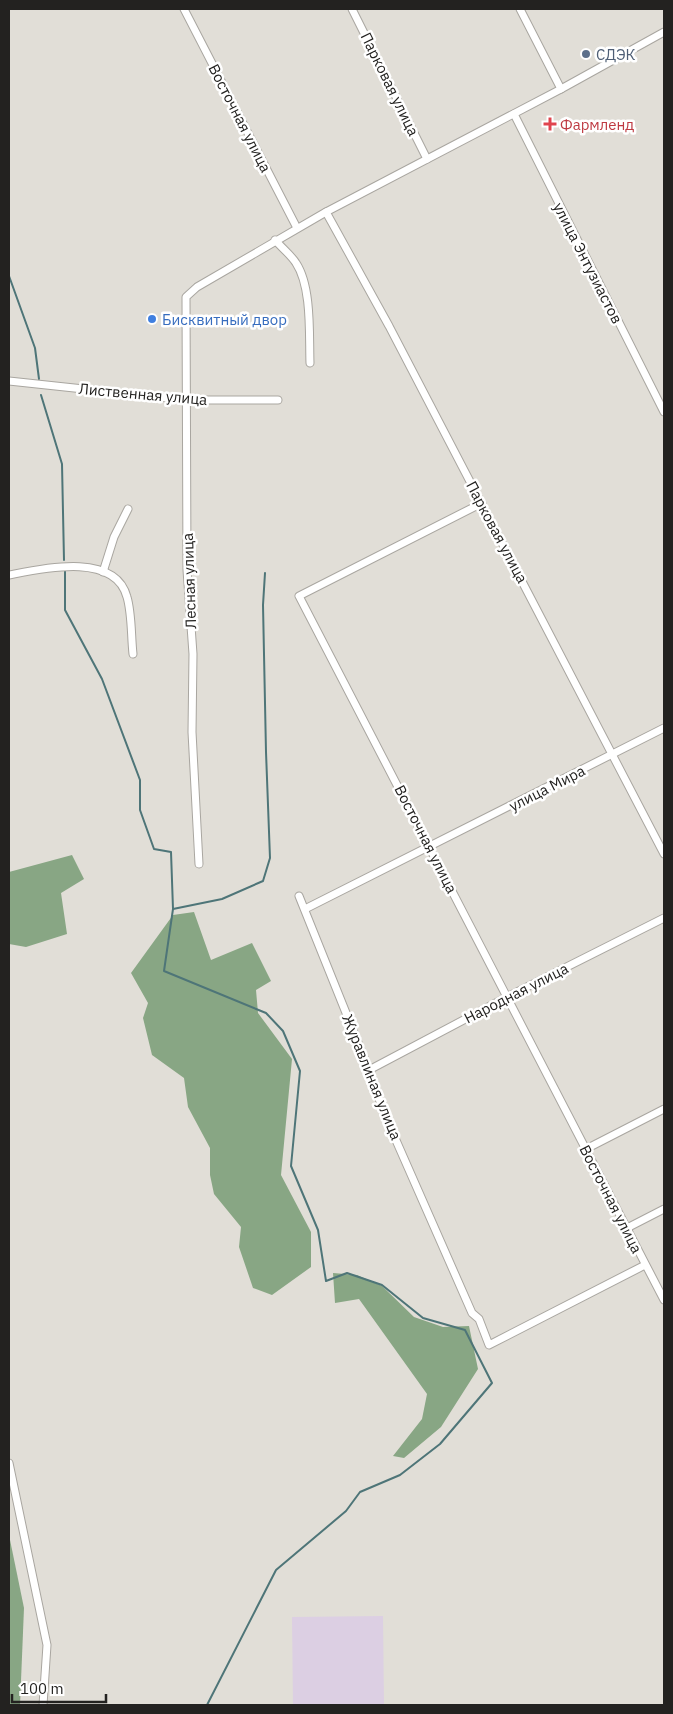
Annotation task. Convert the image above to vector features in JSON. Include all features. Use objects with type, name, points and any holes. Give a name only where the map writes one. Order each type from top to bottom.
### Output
[{"type":"street","name":"Восточная улица","points":[[184,9],[297,228]]},
{"type":"street","name":"Парковая улица","points":[[352,9],[427,159]]},
{"type":"street","points":[[520,9],[561,89]]},
{"type":"street","points":[[310,363],[306,301],[302,277],[296,263],[275,240],[561,89],[664,32]]},
{"type":"street","name":"улица Энтузиастов","points":[[514,114],[664,412]]},
{"type":"street","name":"Парковая улица","points":[[326,212],[389,326],[664,854]]},
{"type":"street","name":"Лесная улица","points":[[199,864],[192,732],[193,654],[188,570],[186,297],[197,287],[275,240]]},
{"type":"street","name":"Лиственная улица","points":[[9,381],[186,400],[278,400]]},
{"type":"street","name":"Восточная улица","points":[[482,503],[298,596],[664,1300]]},
{"type":"street","points":[[103,572],[114,537],[128,510]]},
{"type":"street","points":[[9,575],[61,565],[103,572],[117,580],[127,596],[133,654]]},
{"type":"street","name":"улица Мира","points":[[305,910],[664,728]]},
{"type":"street","name":"Журавлиная улица","points":[[298,896],[369,1070],[384,1113],[414,1179],[446,1258],[472,1313],[479,1319],[490,1345],[646,1265]]},
{"type":"street","name":"Народная улица","points":[[369,1070],[507,997],[664,918]]},
{"type":"street","points":[[586,1149],[664,1109]]},
{"type":"street","points":[[626,1228],[664,1209]]},
{"type":"street","points":[[9,1463],[47,1645],[43,1705]]},
{"type":"shaded area","points":[[383,1616],[384,1705],[293,1705],[292,1617]]},
{"type":"green space","points":[[72,855],[84,879],[61,893],[67,934],[26,947],[9,944],[9,872]]},
{"type":"green space","points":[[194,912],[211,960],[252,943],[271,981],[256,990],[258,1013],[292,1059],[281,1175],[311,1232],[311,1267],[272,1295],[253,1288],[239,1247],[241,1227],[214,1194],[210,1175],[210,1148],[188,1107],[184,1078],[152,1055],[143,1018],[148,1003],[131,973],[173,915]]},
{"type":"green space","points":[[333,1273],[357,1275],[382,1286],[414,1317],[443,1327],[469,1326],[478,1369],[441,1427],[404,1458],[393,1456],[422,1419],[427,1394],[359,1299],[335,1303]]},
{"type":"green space","points":[[9,1535],[24,1608],[20,1705],[9,1705]]},
{"type":"waterway","points":[[9,276],[35,348],[39,379]]},
{"type":"waterway","points":[[41,395],[62,464],[64,560]]},
{"type":"waterway","points":[[65,571],[65,610],[102,679],[140,780],[140,810],[154,849],[171,852],[173,909],[164,971],[266,1013],[283,1031],[300,1071],[291,1166],[318,1230],[326,1281],[347,1273],[382,1285],[423,1318],[465,1330],[492,1383],[440,1444],[400,1475],[360,1492],[346,1511],[276,1570],[207,1705]]},
{"type":"waterway","points":[[173,909],[222,899],[263,881],[270,858],[263,605],[265,573]]},
{"type":"place","name":"СДЭК","points":[[586,54]]},
{"type":"place","name":"Фармленд","points":[[550,124]]},
{"type":"place","name":"Бисквитный двор","points":[[152,319]]}]
